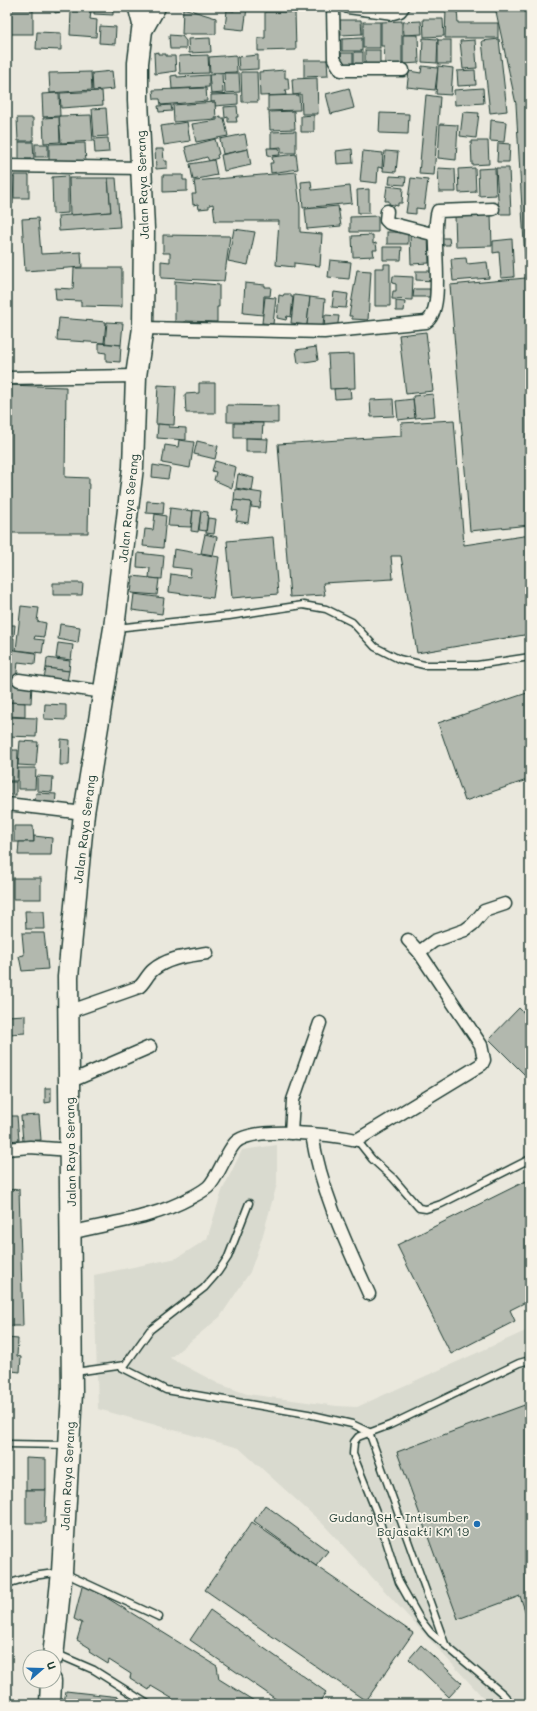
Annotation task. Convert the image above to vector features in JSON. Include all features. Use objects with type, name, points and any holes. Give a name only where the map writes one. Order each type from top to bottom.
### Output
[{"type":"highway","name":"Jalan Raya Serang","points":[[54,1649],[62,1572],[72,1372],[68,977],[84,813],[114,628],[133,467],[136,376],[143,328],[144,229],[138,100],[138,63],[142,30],[155,7]]},
{"type":"highway","points":[[50,1704],[51,1689]]},
{"type":"street","points":[[136,7],[142,30]]},
{"type":"street","points":[[333,7],[334,59],[341,70],[403,70]]},
{"type":"street","points":[[348,7],[393,13],[400,11],[403,7]]},
{"type":"street","points":[[7,166],[142,168]]},
{"type":"street","points":[[143,328],[324,332],[426,322],[432,318],[434,310],[437,267],[437,216],[440,210],[493,209]]},
{"type":"street","points":[[387,211],[386,220],[389,223],[436,235]]},
{"type":"street","points":[[7,378],[136,376]]},
{"type":"street","points":[[19,680],[104,692]]},
{"type":"street","points":[[7,804],[84,813]]},
{"type":"street","points":[[419,952],[434,941],[465,930],[473,924],[484,911],[505,904]]},
{"type":"street","points":[[70,1233],[159,1211],[188,1199],[209,1186],[236,1142],[256,1134],[275,1132],[340,1136],[357,1140],[482,1064],[484,1060],[481,1045],[419,952],[408,940]]},
{"type":"street","points":[[68,1012],[139,987],[146,981],[151,972],[167,961],[207,953]]},
{"type":"street","points":[[291,1133],[293,1100],[320,1023]]},
{"type":"street","points":[[69,1082],[150,1047]]},
{"type":"street","points":[[312,1135],[316,1159],[335,1214],[349,1251],[369,1294]]},
{"type":"street","points":[[7,1149],[30,1147],[70,1150]]},
{"type":"lane","points":[[114,628],[229,616],[302,606],[326,609],[352,622],[375,647],[399,659],[424,665],[477,665],[530,657]]},
{"type":"lane","points":[[357,1140],[372,1159],[393,1178],[419,1208],[426,1209],[442,1204],[530,1159]]},
{"type":"lane","points":[[72,1372],[121,1367],[129,1362],[150,1330],[204,1288],[218,1272],[228,1257],[249,1203]]},
{"type":"lane","points":[[512,1704],[503,1694],[431,1633],[420,1619],[399,1582],[380,1519],[353,1454],[354,1442],[358,1437],[390,1425],[519,1362],[530,1360]]},
{"type":"lane","points":[[121,1367],[166,1390],[308,1414],[352,1424],[369,1432],[445,1645]]},
{"type":"lane","points":[[7,1444],[68,1445]]},
{"type":"lane","points":[[7,1584],[33,1576],[62,1572],[159,1617]]},
{"type":"lane","points":[[62,1658],[94,1670],[148,1704]]},
{"type":"shaded area","points":[[277,1145],[277,1184],[262,1238],[250,1272],[220,1317],[170,1358],[219,1384],[247,1394],[337,1406],[357,1407],[530,1329],[530,1704],[489,1704],[323,1524],[239,1448],[98,1409],[94,1275],[177,1258],[207,1239],[222,1191],[242,1150]]},
{"type":"building","points":[[54,7],[88,7],[55,13]]},
{"type":"building","points":[[94,7],[113,7],[113,15],[94,14]]},
{"type":"building","points":[[235,7],[247,8],[244,30],[225,28],[227,10],[234,11]]},
{"type":"building","points":[[495,7],[530,7],[530,525],[470,531],[450,285],[526,278],[516,104]]},
{"type":"building","points":[[183,8],[216,18],[216,34],[182,34]]},
{"type":"building","points":[[7,9],[33,9],[33,34],[7,34]]},
{"type":"building","points":[[446,9],[457,9],[458,23],[498,23],[498,38],[445,38]]},
{"type":"building","points":[[71,11],[91,12],[90,19],[97,20],[96,37],[70,35]]},
{"type":"building","points":[[265,12],[295,12],[296,50],[258,51],[258,38],[265,38]]},
{"type":"building","points":[[423,19],[443,19],[444,36],[424,37]]},
{"type":"building","points":[[340,20],[361,20],[362,34],[341,35]]},
{"type":"building","points":[[402,21],[402,66],[385,66],[384,46],[381,46],[381,22]]},
{"type":"building","points":[[421,21],[422,34],[404,35],[403,22]]},
{"type":"building","points":[[363,22],[380,22],[380,48],[363,48]]},
{"type":"building","points":[[100,26],[116,27],[115,44],[99,43]]},
{"type":"building","points":[[37,32],[61,33],[61,50],[36,49]]},
{"type":"building","points":[[169,35],[182,36],[186,41],[186,49],[170,49]]},
{"type":"building","points":[[403,35],[418,35],[419,63],[403,64]]},
{"type":"building","points":[[210,38],[211,52],[189,53],[188,39]]},
{"type":"building","points":[[362,38],[362,51],[342,51],[342,39]]},
{"type":"building","points":[[423,38],[438,39],[437,63],[422,62]]},
{"type":"building","points":[[499,39],[507,111],[490,113],[482,41]]},
{"type":"building","points":[[438,40],[451,40],[451,64],[438,64]]},
{"type":"building","points":[[475,40],[477,68],[463,69],[460,41]]},
{"type":"building","points":[[365,50],[380,50],[380,64],[365,64]]},
{"type":"building","points":[[158,52],[158,54],[166,54],[166,56],[175,56],[176,71],[155,74],[154,53]]},
{"type":"building","points":[[354,52],[363,52],[363,64],[354,64]]},
{"type":"building","points":[[341,53],[353,53],[353,67],[342,67]]},
{"type":"building","points":[[208,55],[209,73],[180,74],[179,56]]},
{"type":"building","points":[[236,55],[237,72],[210,73],[209,57]]},
{"type":"building","points":[[258,55],[258,69],[239,70],[238,57]]},
{"type":"building","points":[[304,60],[327,60],[328,76],[304,77]]},
{"type":"building","points":[[422,66],[438,68],[435,90],[407,87],[409,71],[421,73]]},
{"type":"building","points":[[438,66],[453,68],[451,95],[436,94]]},
{"type":"building","points":[[285,70],[285,78],[288,78],[289,90],[285,90],[286,95],[260,96],[259,72]]},
{"type":"building","points":[[475,70],[476,85],[458,86],[457,71]]},
{"type":"building","points":[[112,71],[114,89],[93,91],[92,73]]},
{"type":"building","points":[[91,72],[92,90],[50,93],[49,73]]},
{"type":"building","points":[[241,72],[257,72],[258,102],[242,102]]},
{"type":"building","points":[[224,73],[239,73],[240,92],[225,93]]},
{"type":"building","points":[[222,74],[223,93],[211,94],[209,75]]},
{"type":"building","points":[[177,75],[177,77],[209,75],[209,87],[172,89],[171,76]]},
{"type":"building","points":[[317,78],[318,114],[302,114],[301,94],[293,95],[292,79]]},
{"type":"building","points":[[206,88],[207,101],[161,105],[160,99],[154,99],[153,90]]},
{"type":"building","points":[[349,88],[354,108],[331,114],[326,94]]},
{"type":"building","points":[[483,88],[484,103],[455,105],[454,90]]},
{"type":"building","points":[[102,91],[103,105],[61,108],[60,93]]},
{"type":"building","points":[[59,93],[60,116],[43,117],[42,94]]},
{"type":"building","points":[[238,94],[238,104],[215,106],[215,102],[211,102],[211,95]]},
{"type":"building","points":[[299,95],[300,110],[268,111],[268,96]]},
{"type":"building","points":[[426,95],[440,97],[434,175],[419,174]]},
{"type":"building","points":[[215,102],[216,119],[174,122],[173,105]]},
{"type":"building","points":[[171,105],[172,111],[159,112],[158,106]]},
{"type":"building","points":[[237,106],[237,122],[228,122],[228,117],[225,118],[224,107]]},
{"type":"building","points":[[106,108],[108,136],[94,137],[92,109]]},
{"type":"building","points":[[294,111],[295,129],[270,130],[269,112]]},
{"type":"building","points":[[463,112],[479,113],[476,138],[460,136]]},
{"type":"building","points":[[380,113],[409,114],[408,134],[379,133]]},
{"type":"building","points":[[91,115],[93,141],[61,143],[59,116]]},
{"type":"building","points":[[314,115],[314,132],[301,132],[301,116]]},
{"type":"building","points":[[221,116],[221,118],[224,118],[228,136],[196,142],[192,124],[217,120],[217,117]]},
{"type":"building","points":[[59,117],[60,142],[44,143],[43,118]]},
{"type":"building","points":[[17,118],[33,118],[33,141],[18,141]]},
{"type":"building","points":[[491,120],[506,122],[504,142],[490,141]]},
{"type":"building","points":[[187,122],[190,141],[164,145],[161,126]]},
{"type":"building","points":[[440,124],[458,125],[456,160],[438,158]]},
{"type":"building","points":[[296,131],[296,153],[281,153],[281,147],[271,148],[271,132]]},
{"type":"building","points":[[245,134],[248,149],[223,154],[220,139]]},
{"type":"building","points":[[108,138],[109,152],[95,153],[94,139]]},
{"type":"building","points":[[215,139],[219,154],[217,155],[218,158],[209,161],[207,157],[189,162],[185,147]]},
{"type":"building","points":[[471,141],[488,141],[489,164],[472,165]]},
{"type":"building","points":[[19,142],[33,142],[34,159],[19,159]]},
{"type":"building","points":[[85,143],[86,166],[49,166],[49,144]]},
{"type":"building","points":[[498,143],[510,144],[509,162],[497,162]]},
{"type":"building","points":[[35,144],[48,144],[48,157],[35,157]]},
{"type":"building","points":[[267,148],[279,148],[280,155],[268,156]]},
{"type":"building","points":[[155,149],[163,149],[164,161],[167,161],[167,168],[156,169]]},
{"type":"building","points":[[248,149],[251,165],[224,171],[221,155]]},
{"type":"building","points":[[352,149],[353,163],[337,164],[336,151]]},
{"type":"building","points":[[363,151],[383,153],[382,168],[378,167],[377,183],[360,181]]},
{"type":"building","points":[[385,151],[398,152],[396,172],[383,171]]},
{"type":"building","points":[[296,154],[298,169],[271,173],[270,163],[273,163],[272,157]]},
{"type":"building","points":[[214,160],[217,175],[193,180],[190,164]]},
{"type":"building","points":[[438,168],[455,169],[456,192],[439,192]]},
{"type":"building","points":[[475,168],[476,192],[459,193],[458,169]]},
{"type":"building","points":[[495,168],[496,195],[479,196],[478,169]]},
{"type":"building","points":[[496,168],[509,168],[511,214],[499,214]]},
{"type":"building","points":[[296,172],[300,207],[300,232],[322,234],[320,266],[294,263],[294,267],[276,265],[279,221],[215,221],[213,204],[209,205],[209,208],[199,209],[198,204],[193,205],[192,194],[196,194],[194,181]]},
{"type":"building","points":[[14,175],[29,175],[29,198],[14,198]]},
{"type":"building","points":[[163,175],[183,175],[183,180],[187,180],[187,191],[163,192]]},
{"type":"building","points":[[68,176],[68,213],[53,214],[52,177]]},
{"type":"building","points":[[390,176],[406,177],[405,185],[389,184]]},
{"type":"building","points":[[7,177],[14,177],[13,204],[7,204]]},
{"type":"building","points":[[69,178],[108,178],[111,212],[70,215]]},
{"type":"building","points":[[108,178],[116,178],[120,227],[59,231],[58,216],[111,212]]},
{"type":"building","points":[[411,178],[428,180],[424,209],[416,208],[416,214],[406,213]]},
{"type":"building","points":[[311,181],[312,190],[350,186],[352,203],[303,208],[301,182]]},
{"type":"building","points":[[387,186],[403,188],[402,203],[398,203],[398,206],[389,204],[389,201],[385,201]]},
{"type":"building","points":[[369,189],[369,213],[358,213],[357,190]]},
{"type":"building","points":[[338,206],[341,226],[307,229],[305,209]]},
{"type":"building","points":[[491,215],[492,246],[456,247],[455,216]]},
{"type":"building","points":[[378,216],[378,232],[350,232],[350,217]]},
{"type":"building","points":[[38,218],[41,254],[81,252],[82,267],[25,271],[22,219]]},
{"type":"building","points":[[234,229],[255,232],[248,265],[228,261]]},
{"type":"building","points":[[387,232],[408,232],[408,244],[387,244]]},
{"type":"building","points":[[163,235],[230,236],[224,281],[161,278],[161,261],[170,262],[170,253],[163,253]]},
{"type":"building","points":[[373,235],[373,244],[376,243],[377,250],[373,250],[374,256],[353,257],[352,236]]},
{"type":"building","points":[[410,235],[428,235],[429,263],[411,264]]},
{"type":"building","points":[[439,238],[449,238],[450,245],[440,245]]},
{"type":"building","points":[[512,239],[514,277],[501,278],[499,252],[493,253],[493,241]]},
{"type":"building","points":[[383,247],[402,247],[401,260],[383,260]]},
{"type":"building","points":[[466,258],[467,264],[487,262],[489,278],[453,281],[451,259]]},
{"type":"building","points":[[330,260],[351,262],[349,279],[328,277]]},
{"type":"building","points":[[384,264],[390,264],[390,306],[375,306],[375,268],[384,268]]},
{"type":"building","points":[[74,268],[122,268],[122,307],[81,306],[81,301],[56,300],[55,288],[73,289]]},
{"type":"building","points":[[357,270],[371,271],[368,320],[352,319],[352,316],[349,316]]},
{"type":"building","points":[[416,271],[434,271],[434,281],[416,280]]},
{"type":"building","points":[[393,276],[413,277],[412,300],[392,299],[393,291],[396,291],[396,284],[392,283]]},
{"type":"building","points":[[175,281],[219,285],[217,322],[185,321],[185,323],[175,323]]},
{"type":"building","points":[[245,283],[271,287],[270,296],[264,296],[263,315],[243,313]]},
{"type":"building","points":[[414,289],[430,289],[430,297],[413,297]]},
{"type":"building","points":[[334,292],[348,294],[346,308],[332,307]]},
{"type":"building","points":[[284,294],[291,294],[291,297],[293,297],[291,317],[287,316],[286,320],[277,318],[279,295],[283,296]]},
{"type":"building","points":[[294,295],[310,297],[307,325],[291,323]]},
{"type":"building","points":[[265,297],[276,298],[273,324],[262,323]]},
{"type":"building","points":[[310,297],[325,299],[323,326],[307,325]]},
{"type":"building","points":[[396,301],[405,302],[404,311],[396,311]]},
{"type":"building","points":[[325,315],[339,316],[337,330],[324,329]]},
{"type":"building","points":[[59,318],[106,322],[104,343],[57,340]]},
{"type":"building","points":[[107,322],[123,323],[121,345],[105,343]]},
{"type":"building","points":[[426,332],[433,391],[406,394],[399,335]]},
{"type":"building","points":[[99,343],[121,345],[120,362],[106,361],[106,353],[99,352]]},
{"type":"building","points":[[316,347],[318,360],[298,363],[296,350]]},
{"type":"building","points":[[354,354],[355,388],[330,389],[328,355]]},
{"type":"building","points":[[199,383],[215,383],[215,413],[186,413],[185,394],[199,393]]},
{"type":"building","points":[[7,385],[66,387],[65,477],[89,478],[88,533],[7,533]]},
{"type":"building","points":[[158,385],[176,386],[174,425],[156,424]]},
{"type":"building","points":[[350,388],[351,398],[335,399],[334,389]]},
{"type":"building","points":[[433,394],[435,416],[415,418],[413,396]]},
{"type":"building","points":[[393,399],[394,416],[371,417],[370,400]]},
{"type":"building","points":[[413,399],[415,418],[398,420],[396,401]]},
{"type":"building","points":[[227,405],[278,406],[278,423],[227,422]]},
{"type":"building","points":[[454,420],[464,545],[530,535],[530,634],[417,653],[401,556],[391,556],[393,579],[323,583],[325,595],[290,597],[278,444],[401,436],[401,423]]},
{"type":"building","points":[[234,423],[263,423],[262,438],[234,438]]},
{"type":"building","points":[[158,424],[169,425],[169,427],[186,428],[186,440],[157,438]]},
{"type":"building","points":[[246,438],[268,439],[267,452],[246,452]]},
{"type":"building","points":[[179,440],[194,442],[190,468],[162,463],[165,445],[178,447]]},
{"type":"building","points":[[197,441],[218,446],[215,459],[194,454]]},
{"type":"building","points":[[215,461],[236,467],[232,488],[214,480],[216,472],[212,471]]},
{"type":"building","points":[[153,465],[170,468],[168,479],[152,477]]},
{"type":"building","points":[[238,474],[254,478],[252,491],[236,488]]},
{"type":"building","points":[[235,489],[262,493],[260,508],[251,507],[251,502],[234,500]]},
{"type":"building","points":[[234,500],[251,502],[248,523],[236,521],[238,511],[232,510]]},
{"type":"building","points":[[147,501],[164,502],[163,514],[146,513]]},
{"type":"building","points":[[170,508],[193,511],[191,527],[168,526]]},
{"type":"building","points":[[193,510],[201,511],[198,532],[191,531]]},
{"type":"building","points":[[201,511],[208,512],[206,531],[199,530]]},
{"type":"building","points":[[155,514],[166,516],[163,548],[143,546],[145,529],[153,530]]},
{"type":"building","points":[[208,518],[216,519],[214,534],[206,533]]},
{"type":"building","points":[[205,534],[217,537],[213,555],[201,553]]},
{"type":"building","points":[[273,537],[278,594],[232,598],[227,541]]},
{"type":"building","points":[[174,549],[219,557],[213,598],[169,592],[171,574],[190,577],[191,569],[172,567]]},
{"type":"building","points":[[138,553],[164,556],[162,579],[149,578],[150,568],[137,567]]},
{"type":"building","points":[[133,576],[159,579],[157,595],[131,593]]},
{"type":"building","points":[[53,583],[83,583],[82,595],[53,595]]},
{"type":"building","points":[[134,594],[164,598],[162,614],[132,610]]},
{"type":"building","points":[[21,606],[39,608],[37,621],[46,623],[44,637],[35,636],[34,639],[44,640],[42,653],[16,650]]},
{"type":"building","points":[[7,607],[12,607],[11,624],[7,624]]},
{"type":"building","points":[[60,624],[80,627],[78,643],[58,639]]},
{"type":"building","points":[[7,625],[15,625],[14,636],[7,635]]},
{"type":"building","points":[[7,637],[14,638],[14,650],[7,649]]},
{"type":"building","points":[[58,643],[73,645],[71,660],[56,658]]},
{"type":"building","points":[[7,649],[36,653],[35,664],[18,662],[16,681],[7,681]]},
{"type":"building","points":[[47,658],[70,661],[69,671],[46,668]]},
{"type":"building","points":[[46,668],[69,671],[67,682],[44,679]]},
{"type":"building","points":[[7,683],[32,684],[31,703],[7,702]]},
{"type":"building","points":[[530,692],[530,779],[465,801],[438,723]]},
{"type":"building","points":[[7,702],[25,703],[25,717],[7,716]]},
{"type":"building","points":[[45,704],[66,705],[66,720],[44,719]]},
{"type":"building","points":[[7,717],[37,718],[36,737],[7,736]]},
{"type":"building","points":[[61,739],[70,740],[69,765],[60,765]]},
{"type":"building","points":[[20,741],[38,742],[36,766],[18,765]]},
{"type":"building","points":[[7,750],[18,750],[17,781],[7,781]]},
{"type":"building","points":[[18,768],[36,768],[35,789],[18,789]]},
{"type":"building","points":[[37,776],[53,777],[52,792],[37,791]]},
{"type":"building","points":[[7,782],[16,782],[16,795],[7,795]]},
{"type":"building","points":[[36,793],[56,794],[55,805],[32,804],[32,799],[35,799]]},
{"type":"building","points":[[14,826],[33,826],[34,842],[14,842]]},
{"type":"building","points":[[34,836],[52,838],[51,855],[18,855],[19,842],[34,842]]},
{"type":"building","points":[[7,845],[11,845],[11,861],[7,861]]},
{"type":"building","points":[[13,878],[41,878],[41,899],[13,899]]},
{"type":"building","points":[[25,911],[44,911],[45,929],[26,929]]},
{"type":"building","points":[[22,933],[44,933],[48,969],[22,971],[19,956],[24,955]]},
{"type":"building","points":[[519,1008],[530,1019],[529,1079],[489,1039]]},
{"type":"building","points":[[25,1015],[25,1033],[9,1034],[10,1043],[7,1043],[7,1016]]},
{"type":"building","points":[[45,1088],[51,1088],[51,1102],[45,1103]]},
{"type":"building","points":[[39,1115],[41,1140],[23,1141],[21,1116]]},
{"type":"building","points":[[7,1116],[17,1116],[19,1140],[7,1141]]},
{"type":"building","points":[[530,1179],[530,1300],[510,1310],[515,1321],[451,1354],[397,1245]]},
{"type":"building","points":[[19,1189],[23,1326],[7,1326],[7,1190]]},
{"type":"building","points":[[7,1338],[18,1339],[17,1356],[21,1357],[20,1372],[12,1371],[8,1434]]},
{"type":"building","name":"Gudang SH - Intisumber Bajasakti KM 19","points":[[530,1403],[530,1625],[520,1596],[458,1619],[397,1452]]},
{"type":"building","points":[[26,1458],[46,1459],[46,1490],[26,1490]]},
{"type":"building","points":[[26,1490],[46,1490],[45,1523],[26,1523]]},
{"type":"building","points":[[265,1505],[328,1551],[316,1566],[254,1521]]},
{"type":"building","points":[[252,1522],[413,1633],[366,1701],[205,1590]]},
{"type":"building","points":[[83,1583],[217,1666],[219,1679],[259,1704],[172,1704],[173,1699],[151,1686],[149,1690],[130,1678],[131,1674],[109,1660],[108,1664],[89,1652],[90,1648],[77,1640],[82,1623],[74,1619]]},
{"type":"building","points":[[210,1610],[326,1692],[318,1704],[283,1704],[190,1640]]},
{"type":"building","points":[[421,1645],[462,1683],[449,1697],[409,1659]]},
{"type":"building","points":[[66,1691],[119,1697],[119,1702],[133,1704],[72,1704],[64,1702]]},
{"type":"place","name":"Gudang SH - Intisumber Bajasakti KM 19","points":[[477,1524]]}]
